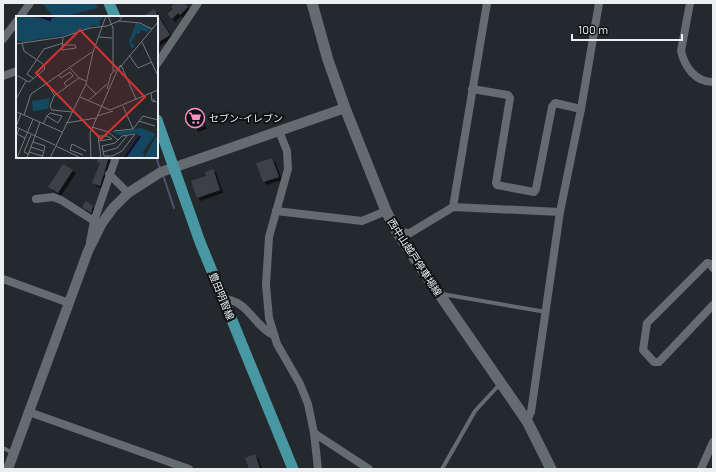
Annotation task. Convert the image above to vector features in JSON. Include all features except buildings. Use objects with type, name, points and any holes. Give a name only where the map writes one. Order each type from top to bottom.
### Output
[{"type":"main road","points":[[109,3],[113,16]]},
{"type":"main road","name":"西中山越戸停車場線","points":[[312,3],[328,60],[344,108],[386,211],[397,232],[500,384],[527,421],[551,469]]},
{"type":"main road","name":"豊田明智線","points":[[158,123],[223,299],[293,469]]},
{"type":"street","points":[[21,16],[30,3]]},
{"type":"street","points":[[158,63],[198,3]]},
{"type":"street","points":[[453,207],[472,89],[488,3]]},
{"type":"street","points":[[527,421],[532,412],[560,212],[581,109],[599,3]]},
{"type":"street","points":[[690,3],[681,51],[682,57],[686,66],[695,76],[704,81],[713,82]]},
{"type":"street","points":[[3,39],[16,21]]},
{"type":"street","points":[[3,76],[16,71]]},
{"type":"street","points":[[472,89],[508,95],[510,98],[496,183],[497,185],[534,192],[536,189],[552,107],[555,103],[581,109]]},
{"type":"street","points":[[8,469],[88,250],[102,222],[113,208],[128,194],[161,172],[344,108]]},
{"type":"street","points":[[279,131],[287,151],[288,169],[269,237],[266,257],[266,289],[269,318],[273,335],[285,360],[300,384],[308,404],[314,433],[318,469]]},
{"type":"street","points":[[88,250],[94,221],[116,158]]},
{"type":"street","points":[[110,174],[128,194]]},
{"type":"street","points":[[36,199],[53,197],[61,200],[94,221]]},
{"type":"street","points":[[397,232],[410,233],[453,207],[560,212]]},
{"type":"street","points":[[276,211],[362,221],[386,211]]},
{"type":"street","points":[[713,268],[707,263],[647,323],[643,350],[654,362],[659,362],[713,305]]},
{"type":"street","points":[[3,279],[69,303]]},
{"type":"street","points":[[223,299],[238,301],[265,331],[273,335]]},
{"type":"street","points":[[29,412],[189,469]]},
{"type":"street","points":[[314,433],[369,469]]},
{"type":"street","points":[[701,469],[713,442]]},
{"type":"lane","points":[[439,294],[547,312]]},
{"type":"lane","points":[[442,469],[475,411],[500,384]]},
{"type":"lane","points":[[3,448],[14,453]]},
{"type":"shaded area","points":[[42,3],[95,3],[98,8],[70,15],[52,15]]},
{"type":"waterway","points":[[156,158],[160,169]]},
{"type":"waterway","points":[[163,175],[174,208]]},
{"type":"place","name":"セブン-イレブン","points":[[195,118]]}]
